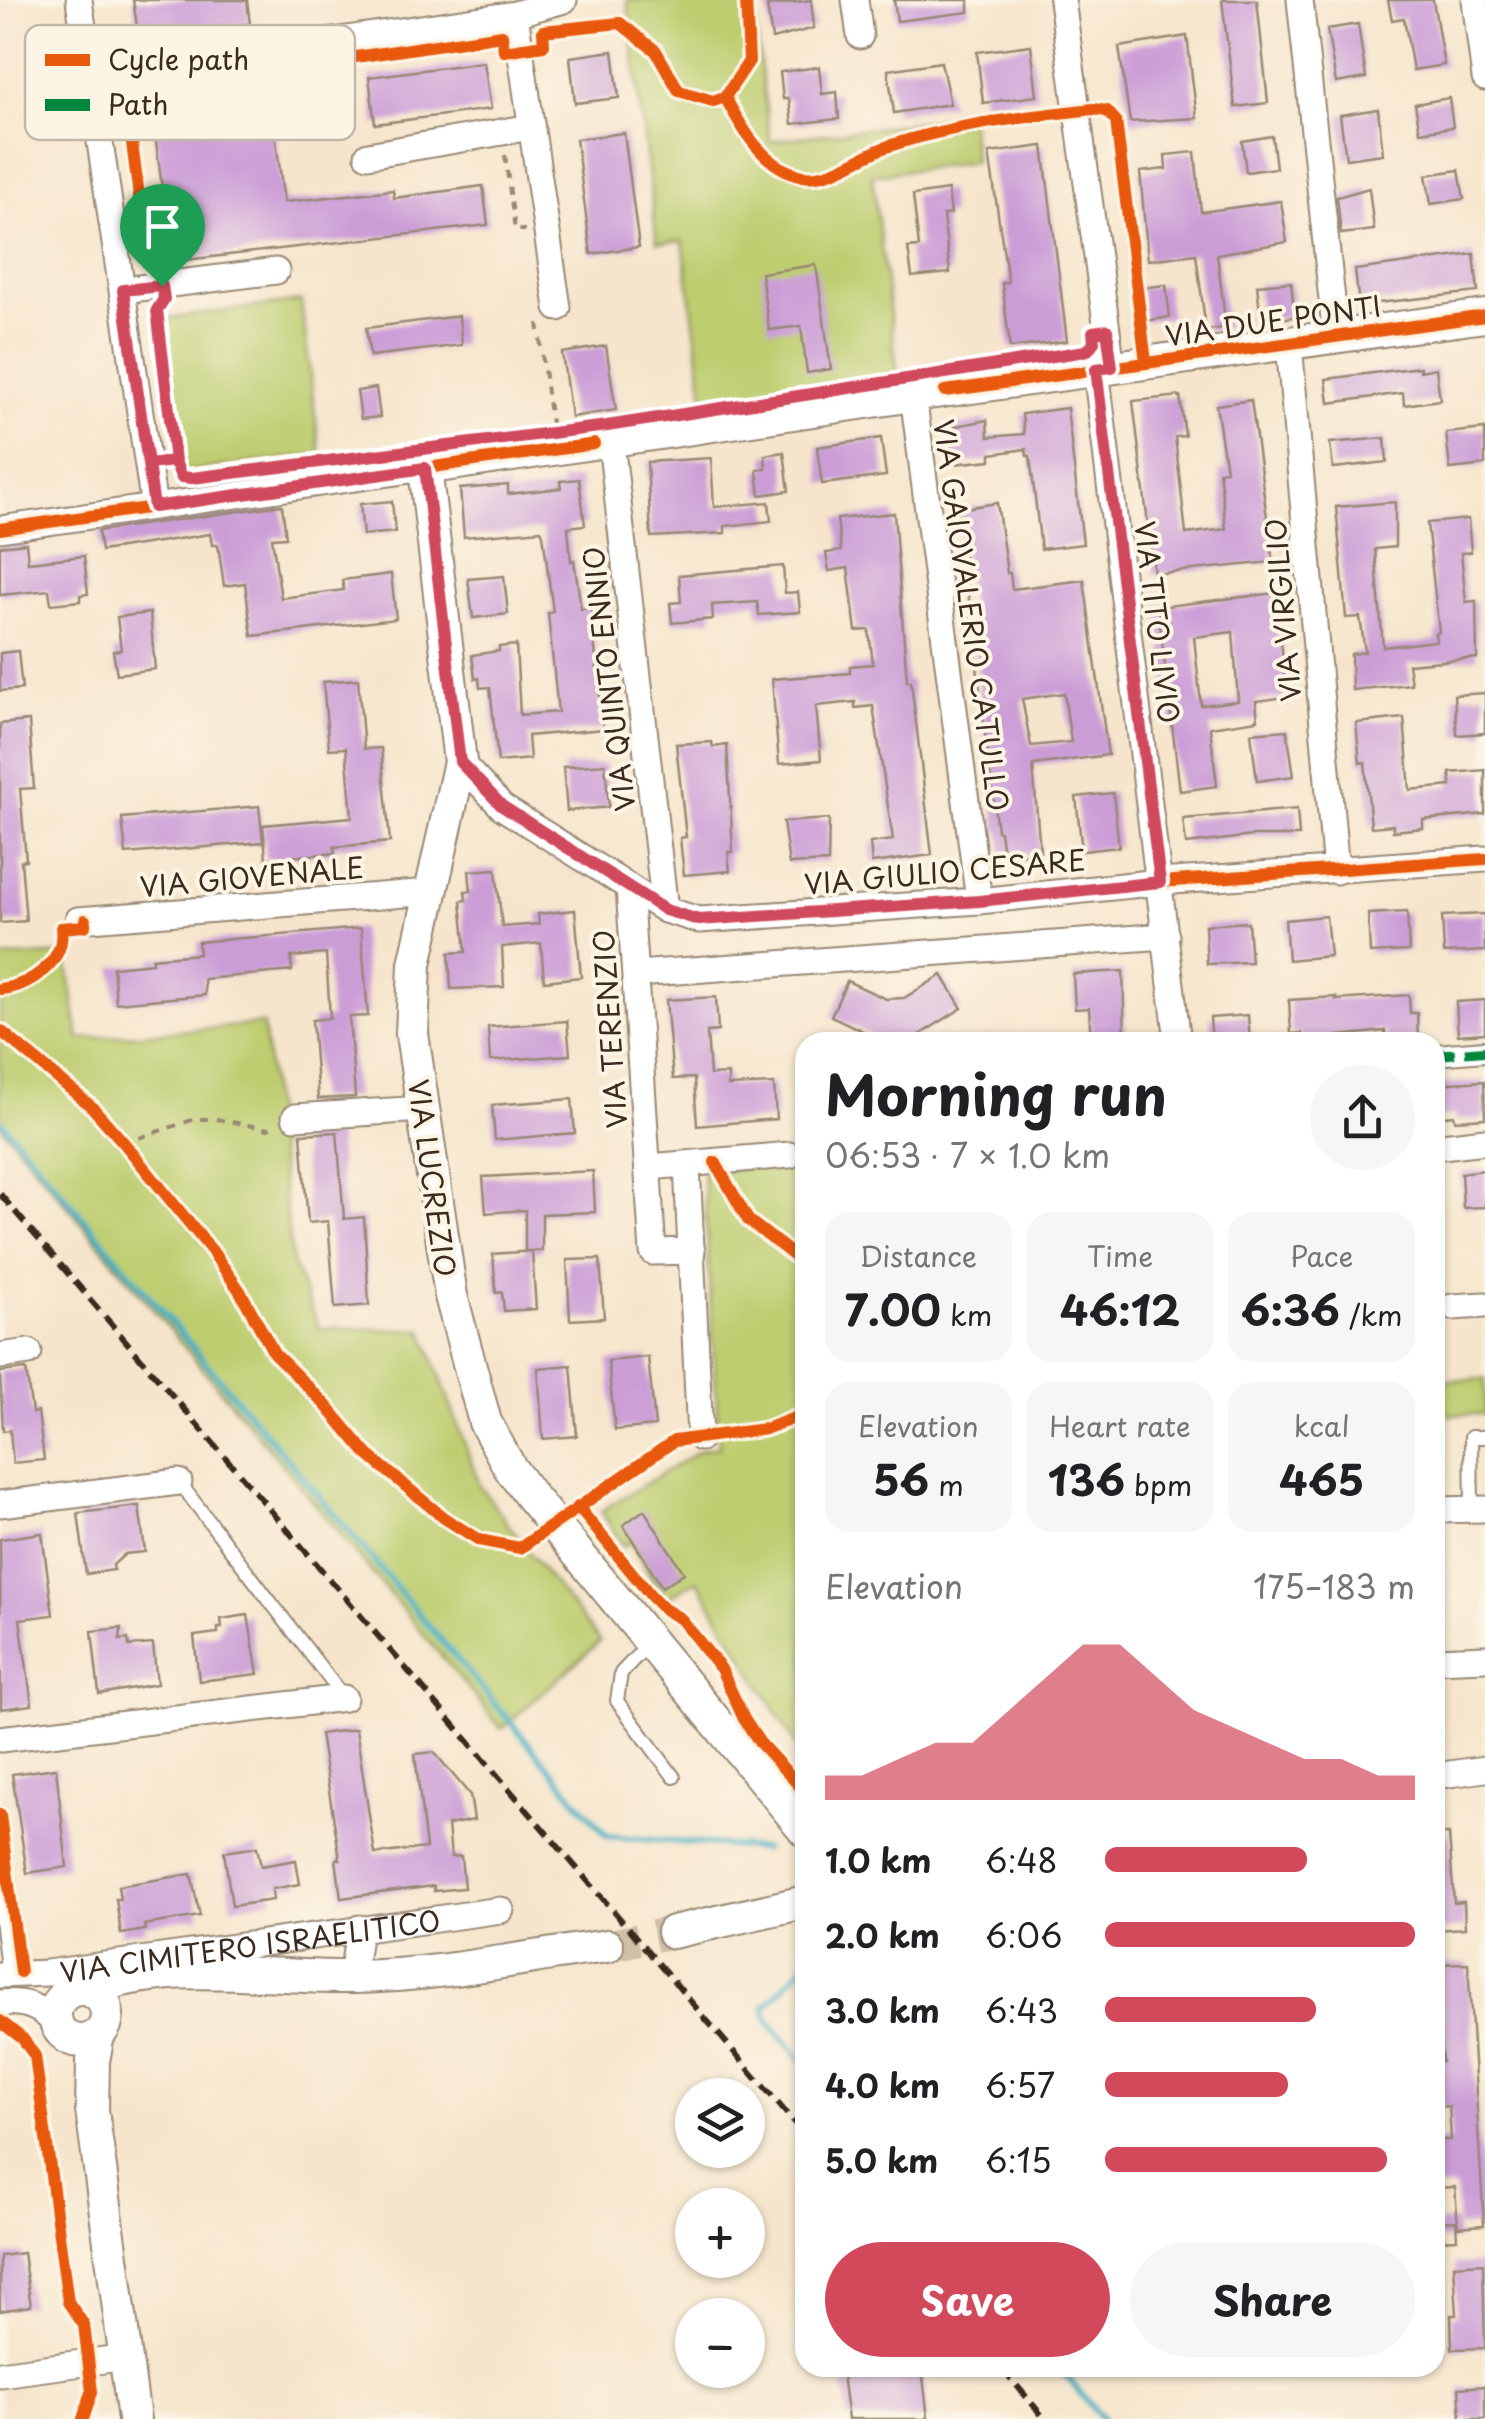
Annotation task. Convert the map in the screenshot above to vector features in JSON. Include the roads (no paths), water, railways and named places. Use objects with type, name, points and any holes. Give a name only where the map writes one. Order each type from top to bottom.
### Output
[{"type":"street","points":[[79,0],[83,25]]},
{"type":"street","points":[[355,38],[514,14],[564,0]]},
{"type":"street","points":[[855,0],[860,36]]},
{"type":"street","name":"VIA TITO LIVIO","points":[[1062,0],[1177,1032]]},
{"type":"street","points":[[1300,0],[1336,337]]},
{"type":"street","points":[[1475,0],[1485,78]]},
{"type":"street","points":[[514,14],[558,308]]},
{"type":"street","points":[[368,155],[531,127]]},
{"type":"street","points":[[101,140],[154,507]]},
{"type":"street","points":[[123,290],[276,271]]},
{"type":"street","name":"VIA DUE PONTI","points":[[0,529],[912,395],[1485,316]]},
{"type":"street","name":"VIA VIRGILIO","points":[[1289,344],[1336,871]]},
{"type":"street","name":"VIA GAIOVALERIO CATULLO","points":[[912,395],[979,901]]},
{"type":"street","name":"VIA QUINTO ENNIO","points":[[611,442],[665,910]]},
{"type":"street","name":"VIA LUCREZIO","points":[[425,468],[460,762],[415,964],[412,1034],[450,1296],[485,1422],[510,1468],[795,1817]]},
{"type":"street","name":"VIA GIULIO CESARE","points":[[460,762],[502,806],[665,910],[699,920],[1485,859]]},
{"type":"street","name":"VIA TERENZIO","points":[[630,887],[654,1252],[692,1251]]},
{"type":"street","name":"VIA GIOVENALE","points":[[78,920],[430,892]]},
{"type":"street","points":[[636,974],[1166,936]]},
{"type":"street","points":[[1445,1054],[1485,1051]]},
{"type":"street","points":[[295,1117],[423,1110]]},
{"type":"street","points":[[1445,1146],[1485,1141]]},
{"type":"street","points":[[648,1167],[790,1155]]},
{"type":"street","points":[[687,1165],[700,1438]]},
{"type":"street","points":[[1452,1307],[1485,1305]]},
{"type":"street","points":[[0,1356],[30,1352]]},
{"type":"street","points":[[0,1504],[179,1482]]},
{"type":"street","points":[[1445,1510],[1478,1509]]},
{"type":"street","points":[[1445,1660],[1485,1658]]},
{"type":"street","points":[[0,1739],[344,1698]]},
{"type":"street","points":[[1445,1775],[1485,1769]]},
{"type":"street","name":"VIA LUCREZIO","points":[[774,1789],[795,1803]]},
{"type":"street","points":[[0,1857],[7,1973]]},
{"type":"street","points":[[673,1932],[795,1904]]},
{"type":"street","name":"VIA CIMITERO ISRAELITICO","points":[[77,2009],[359,1928],[501,1910]]},
{"type":"street","points":[[352,1978],[359,1928]]},
{"type":"street","name":"VIA CIMITERO ISRAELITICO","points":[[7,1973],[77,2009],[119,1998],[164,1974],[238,1971],[352,1978],[606,1946]]},
{"type":"street","points":[[0,2003],[25,2003],[43,2010],[77,2009],[134,2419]]},
{"type":"street","points":[[0,2374],[127,2357]]},
{"type":"lane","points":[[1478,1509],[1471,1437],[1485,1437]]},
{"type":"lane","points":[[179,1482],[344,1698]]},
{"type":"lane","points":[[650,1641],[621,1673],[617,1701],[674,1777]]},
{"type":"waterway","points":[[0,1120],[607,1836],[764,1849]]},
{"type":"waterway","points":[[795,1975],[764,2008],[770,2023],[795,2052]]},
{"type":"waterway","points":[[1067,2377],[1102,2419]]},
{"type":"tunnel","points":[[607,1946],[673,1932]]},
{"type":"railway","points":[[0,1194],[795,2123]]},
{"type":"railway","points":[[1010,2377],[1045,2419]]}]
